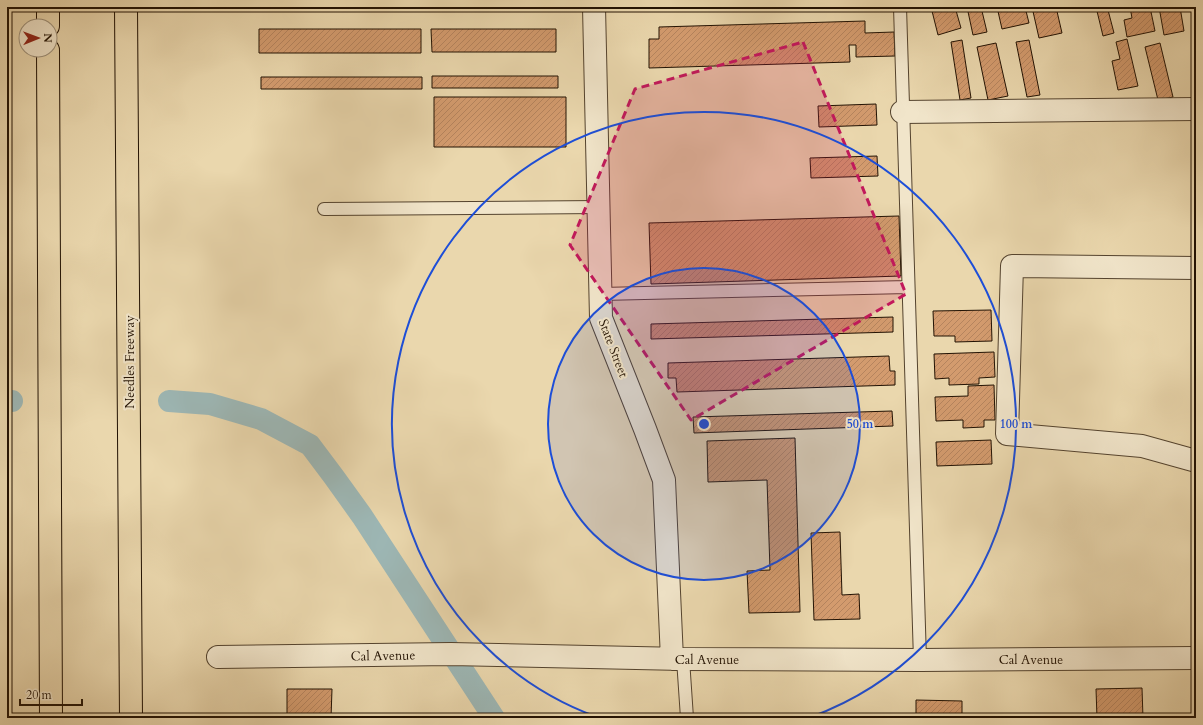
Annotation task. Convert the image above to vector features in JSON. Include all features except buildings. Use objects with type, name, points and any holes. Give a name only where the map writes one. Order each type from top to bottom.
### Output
[{"type":"highway","points":[[48,7],[48,18]]},
{"type":"highway","name":"Needles Freeway","points":[[126,7],[131,718]]},
{"type":"highway","points":[[48,58],[51,718]]},
{"type":"street","name":"State Street","points":[[594,7],[601,318],[664,480],[678,659]]},
{"type":"street","points":[[902,112],[1196,108]]},
{"type":"street","points":[[1196,268],[1012,266],[1007,434],[1142,446],[1196,460]]},
{"type":"street","name":"Cal Avenue","points":[[218,657],[451,654],[678,659],[920,660],[1196,658]]},
{"type":"lane","points":[[900,7],[902,112],[920,660]]},
{"type":"lane","points":[[324,209],[599,207]]},
{"type":"lane","points":[[601,294],[908,287]]},
{"type":"lane","points":[[678,659],[687,718]]},
{"type":"highlighted area","points":[[803,42],[906,294],[691,420],[570,245],[635,89]]},
{"type":"waterway","points":[[7,401],[12,401]]},
{"type":"waterway","points":[[169,401],[210,404],[261,419],[310,445],[362,516],[494,718]]}]
